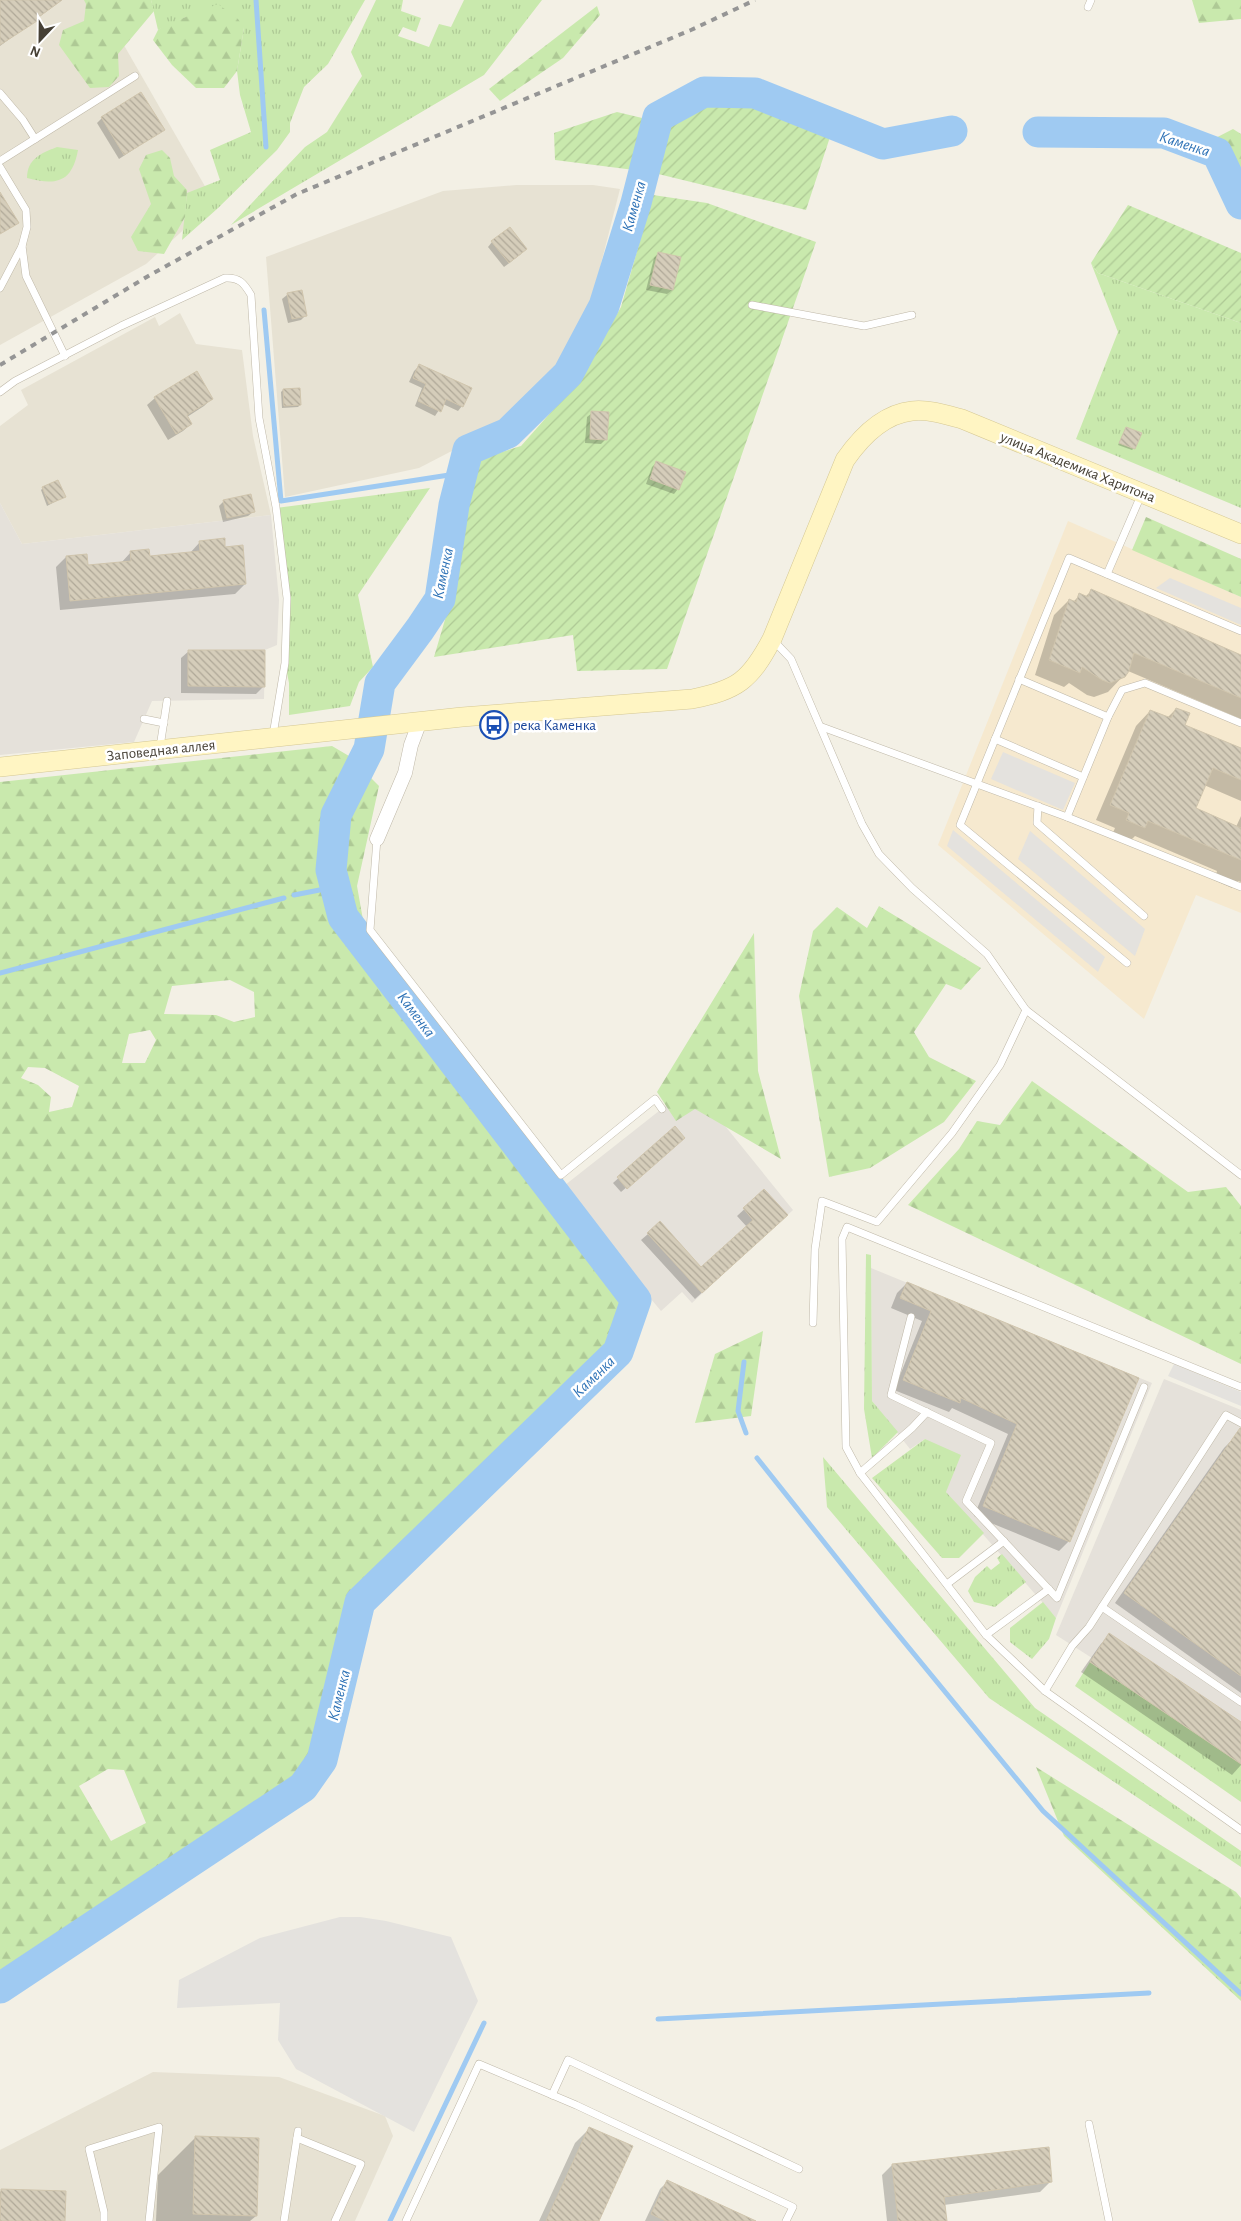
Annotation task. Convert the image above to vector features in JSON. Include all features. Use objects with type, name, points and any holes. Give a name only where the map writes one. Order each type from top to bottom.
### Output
[{"type":"street","name":"улица Академика Харитона","points":[[772,639],[845,460],[857,442],[874,427],[895,416],[913,411],[934,412],[962,419],[1241,534]]},
{"type":"street","points":[[377,839],[405,772],[411,745],[420,722],[692,699],[717,694],[736,686],[751,674],[772,639]]},
{"type":"street","name":"Заповедная аллея","points":[[0,768],[420,722]]},
{"type":"lane","points":[[0,161],[135,76]]},
{"type":"lane","points":[[0,93],[23,120],[35,139]]},
{"type":"lane","points":[[0,167],[26,210],[27,227],[22,246],[0,288]]},
{"type":"lane","points":[[22,246],[26,276],[65,356]]},
{"type":"lane","points":[[0,392],[15,382],[121,326],[224,278],[234,277],[244,283],[251,295],[259,418],[276,508],[286,598],[285,663],[272,738]]},
{"type":"lane","points":[[752,304],[864,326],[912,315]]},
{"type":"lane","points":[[1107,574],[1142,493]]},
{"type":"lane","points":[[1127,963],[960,825],[1069,558],[1241,631]]},
{"type":"lane","points":[[772,639],[791,659],[822,727],[862,824],[878,854],[912,888],[987,954],[1026,1010],[1241,1175]]},
{"type":"lane","points":[[1019,679],[1108,717]]},
{"type":"lane","points":[[1067,817],[1108,717],[1122,690],[1146,683],[1241,723]]},
{"type":"lane","points":[[159,751],[168,701]]},
{"type":"lane","points":[[144,719],[164,723]]},
{"type":"lane","points":[[822,727],[1067,817],[1241,887]]},
{"type":"lane","points":[[995,739],[1084,777]]},
{"type":"lane","points":[[1038,806],[1037,823],[1144,916]]},
{"type":"lane","points":[[377,839],[370,930],[561,1175],[655,1100],[662,1109]]},
{"type":"lane","points":[[813,1323],[815,1249],[822,1201],[877,1222],[952,1133],[994,1073],[1026,1010]]},
{"type":"lane","points":[[1240,1828],[1044,1691],[986,1635],[860,1473],[846,1447],[842,1239],[847,1227],[1241,1387]]},
{"type":"lane","points":[[911,1317],[891,1396],[991,1443],[966,1500],[1057,1598],[1144,1387]]},
{"type":"lane","points":[[860,1473],[912,1428],[927,1412]]},
{"type":"lane","points":[[1044,1691],[1072,1646],[1089,1627],[1226,1415],[1241,1423]]},
{"type":"lane","points":[[947,1584],[1004,1541]]},
{"type":"lane","points":[[986,1635],[1049,1589]]},
{"type":"lane","points":[[1102,1607],[1241,1702]]},
{"type":"lane","points":[[552,2095],[568,2060],[799,2169]]},
{"type":"lane","points":[[406,2221],[480,2064],[552,2095],[793,2207],[786,2221]]},
{"type":"lane","points":[[1089,2124],[1109,2221]]},
{"type":"lane","points":[[104,2221],[104,2212],[89,2149],[159,2127],[149,2221]]},
{"type":"lane","points":[[284,2221],[297,2135],[361,2164],[335,2221]]},
{"type":"shaded area","points":[[0,0],[98,0],[214,202],[146,264],[0,345]]},
{"type":"shaded area","points":[[516,185],[593,185],[620,189],[591,303],[558,365],[502,425],[419,468],[285,497],[266,257],[443,191]]},
{"type":"shaded area","points":[[180,313],[196,344],[242,350],[253,436],[271,515],[22,544],[0,503],[0,426],[28,405],[21,390],[155,317],[159,326]]},
{"type":"shaded area","points":[[0,503],[22,544],[271,515],[279,600],[277,645],[265,650],[264,699],[152,701],[134,742],[0,755]]},
{"type":"shaded area","points":[[1068,521],[1241,597],[1241,913],[1196,895],[1144,1019],[938,845]]},
{"type":"shaded area","points":[[1170,578],[1241,608],[1241,625],[1156,588]]},
{"type":"shaded area","points":[[1003,752],[1075,783],[1063,810],[991,779]]},
{"type":"shaded area","points":[[953,830],[1105,957],[1098,972],[947,846]]},
{"type":"shaded area","points":[[1030,831],[1145,929],[1135,956],[1018,859]]},
{"type":"shaded area","points":[[692,1085],[793,1210],[692,1303],[682,1292],[661,1311],[560,1189]]},
{"type":"shaded area","points":[[871,1268],[1152,1383],[1056,1618],[946,1492],[925,1439],[910,1449],[872,1401]]},
{"type":"shaded area","points":[[1174,1364],[1241,1392],[1241,1406],[1168,1376]]},
{"type":"shaded area","points":[[1164,1379],[1241,1410],[1241,1764],[1090,1662],[1092,1658],[1056,1635]]},
{"type":"shaded area","points":[[340,1917],[360,1917],[386,1921],[451,1937],[478,2001],[414,2132],[296,2069],[278,2040],[280,2003],[177,2008],[179,1980],[260,1938]]},
{"type":"shaded area","points":[[153,2072],[279,2077],[385,2116],[393,2136],[355,2221],[0,2221],[0,2150]]},
{"type":"green space","points":[[84,0],[151,0],[154,11],[118,54],[119,76],[109,87],[90,88],[59,45],[63,30],[84,21],[86,4]]},
{"type":"green space","points":[[151,0],[365,0],[328,64],[304,87],[290,123],[290,132],[277,150],[217,209],[182,240],[187,193],[220,180],[210,150],[251,132],[240,95],[237,71],[244,28],[186,17],[158,30]]},
{"type":"green space","points":[[376,0],[403,0],[401,11],[421,18],[416,32],[403,27],[398,36],[429,47],[439,24],[451,27],[464,0],[542,0],[484,75],[231,225],[305,147],[327,132],[362,76],[351,52]]},
{"type":"green space","points":[[1192,0],[1241,0],[1241,19],[1199,23]]},
{"type":"green space","points":[[218,4],[238,19],[244,28],[237,71],[224,88],[196,88],[172,65],[153,40],[158,30],[166,25]]},
{"type":"green space","points":[[597,6],[600,15],[563,58],[500,101],[489,89]]},
{"type":"green space","points":[[701,98],[753,99],[798,115],[830,137],[806,210],[650,172],[555,160],[554,133],[617,112],[659,122]]},
{"type":"green space","points":[[1233,129],[1241,134],[1241,218],[1204,144]]},
{"type":"green space","points":[[57,147],[78,150],[72,169],[67,175],[62,179],[47,182],[27,178],[32,161],[40,154]]},
{"type":"green space","points":[[162,150],[170,158],[174,176],[187,190],[185,217],[164,254],[138,251],[131,237],[151,204],[139,169],[146,155]]},
{"type":"green space","points":[[653,195],[707,203],[816,242],[667,669],[577,671],[573,635],[434,657],[449,606],[466,504],[479,459],[521,446],[576,384],[621,307]]},
{"type":"green space","points":[[1128,205],[1241,253],[1241,323],[1098,273],[1091,263]]},
{"type":"green space","points":[[1091,263],[1098,273],[1241,323],[1241,508],[1076,439],[1118,332]]},
{"type":"green space","points":[[430,488],[358,595],[373,667],[359,682],[350,706],[289,715],[289,683],[285,663],[287,598],[276,508]]},
{"type":"green space","points":[[1146,517],[1241,559],[1241,597],[1132,550]]},
{"type":"green space","points":[[332,746],[349,756],[379,786],[357,886],[365,931],[635,1295],[609,1344],[351,1595],[305,1774],[0,1976],[0,782]],"holes":[[[230,980],[254,992],[255,1017],[234,1022],[216,1015],[164,1014],[172,986]],[[150,1030],[156,1040],[145,1063],[122,1063],[129,1034]],[[28,1067],[45,1068],[79,1086],[72,1107],[49,1112],[51,1097],[38,1085],[21,1078]],[[108,1769],[124,1770],[146,1823],[111,1841],[79,1786]]]},
{"type":"green space","points":[[879,906],[981,968],[961,990],[946,984],[914,1032],[929,1057],[976,1081],[944,1122],[870,1168],[829,1177],[799,996],[813,931],[837,907],[867,928]]},
{"type":"green space","points":[[754,933],[758,1071],[781,1159],[695,1109],[676,1121],[657,1092]]},
{"type":"green space","points":[[1032,1081],[1188,1192],[1226,1187],[1241,1206],[1241,1364],[908,1205],[959,1149],[977,1121],[1000,1125]]},
{"type":"green space","points":[[866,1254],[871,1255],[872,1401],[898,1432],[872,1458],[864,1409]]},
{"type":"green space","points":[[763,1331],[751,1416],[695,1423],[715,1354]]},
{"type":"green space","points":[[925,1439],[961,1455],[946,1492],[984,1533],[959,1558],[942,1558],[872,1478]]},
{"type":"green space","points":[[823,1457],[1035,1708],[1241,1851],[1241,1867],[989,1698],[827,1507]]},
{"type":"green space","points":[[1002,1554],[1026,1582],[995,1607],[974,1602],[968,1591],[975,1577],[987,1566],[991,1570],[1000,1563],[997,1558]]},
{"type":"green space","points":[[1043,1602],[1056,1618],[1049,1639],[1032,1659],[1010,1642],[1010,1628]]},
{"type":"green space","points":[[1090,1662],[1241,1764],[1241,1802],[1075,1686]]},
{"type":"green space","points":[[1036,1767],[1236,1892],[1241,1898],[1241,2001],[1064,1836]]},
{"type":"building","points":[[0,0],[62,0],[36,19],[37,21],[0,45]]},
{"type":"building","points":[[141,92],[165,130],[124,155],[101,117]]},
{"type":"building","points":[[0,192],[19,223],[0,234]]},
{"type":"building","points":[[510,227],[527,249],[509,263],[491,241]]},
{"type":"building","points":[[658,252],[681,257],[673,290],[650,285]]},
{"type":"building","points":[[302,290],[307,316],[292,319],[287,293]]},
{"type":"building","points":[[419,364],[472,388],[463,407],[446,399],[441,412],[418,401],[426,384],[413,378]]},
{"type":"building","points":[[197,371],[213,399],[187,415],[192,424],[176,434],[154,397]]},
{"type":"building","points":[[300,388],[301,405],[284,406],[283,389]]},
{"type":"building","points":[[591,411],[609,412],[607,440],[590,439]]},
{"type":"building","points":[[1126,427],[1142,433],[1135,449],[1119,443]]},
{"type":"building","points":[[656,461],[686,472],[679,490],[650,479]]},
{"type":"building","points":[[58,480],[66,497],[49,504],[42,487]]},
{"type":"building","points":[[251,494],[255,512],[227,518],[223,500]]},
{"type":"building","points":[[225,538],[225,547],[243,545],[246,584],[70,601],[66,556],[87,554],[88,565],[131,561],[130,551],[149,549],[150,556],[200,551],[199,541]]},
{"type":"building","points":[[1091,589],[1241,655],[1241,698],[1134,653],[1129,671],[1125,677],[1110,683],[1082,667],[1080,673],[1049,660],[1069,599],[1076,602],[1079,593],[1088,597]]},
{"type":"building","points":[[188,650],[265,650],[265,687],[188,686]]},
{"type":"building","points":[[1176,708],[1190,713],[1185,725],[1241,748],[1241,780],[1213,768],[1196,808],[1241,828],[1241,860],[1148,821],[1145,828],[1126,820],[1129,813],[1110,805],[1150,710],[1171,718]]},
{"type":"building","points":[[675,1126],[685,1138],[627,1189],[617,1177]]},
{"type":"building","points":[[764,1189],[788,1215],[702,1293],[647,1233],[660,1221],[701,1267],[753,1220],[743,1208]]},
{"type":"building","points":[[907,1282],[1139,1378],[1070,1542],[983,1506],[1017,1424],[961,1398],[960,1403],[903,1380],[931,1311],[900,1298]]},
{"type":"building","points":[[1241,1428],[1241,1676],[1124,1593]]},
{"type":"building","points":[[1109,1633],[1241,1722],[1241,1764],[1090,1662]]},
{"type":"building","points":[[589,2127],[633,2146],[599,2221],[546,2221]]},
{"type":"building","points":[[195,2136],[259,2138],[257,2216],[193,2214]]},
{"type":"building","points":[[1049,2147],[1052,2182],[944,2197],[947,2221],[898,2221],[892,2164]]},
{"type":"building","points":[[667,2180],[756,2221],[666,2221],[651,2214]]},
{"type":"building","points":[[1,2189],[66,2191],[65,2221],[0,2221]]},
{"type":"waterway","points":[[256,0],[266,147]]},
{"type":"waterway","name":"Каменка","points":[[0,1988],[303,1787],[322,1760],[360,1602],[618,1352],[636,1300],[343,917],[331,870],[336,815],[369,749],[380,683],[440,599],[454,505],[468,450],[508,433],[568,374],[604,306],[636,203],[658,117],[704,92],[755,93],[883,144],[952,131]]},
{"type":"waterway","name":"Каменка","points":[[1038,132],[1164,133],[1217,153],[1241,204]]},
{"type":"waterway","points":[[264,310],[281,501],[462,473]]},
{"type":"waterway","points":[[294,895],[335,887]]},
{"type":"waterway","points":[[0,973],[284,898]]},
{"type":"waterway","points":[[744,1362],[738,1411],[746,1433]]},
{"type":"waterway","points":[[757,1458],[882,1615],[1043,1811],[1241,1994]]},
{"type":"waterway","points":[[658,2019],[1149,1993]]},
{"type":"waterway","points":[[390,2221],[484,2023]]},
{"type":"railway","points":[[0,365],[150,275],[297,194],[691,30],[755,0]]},
{"type":"place","name":"река Каменка","points":[[494,725]]}]
